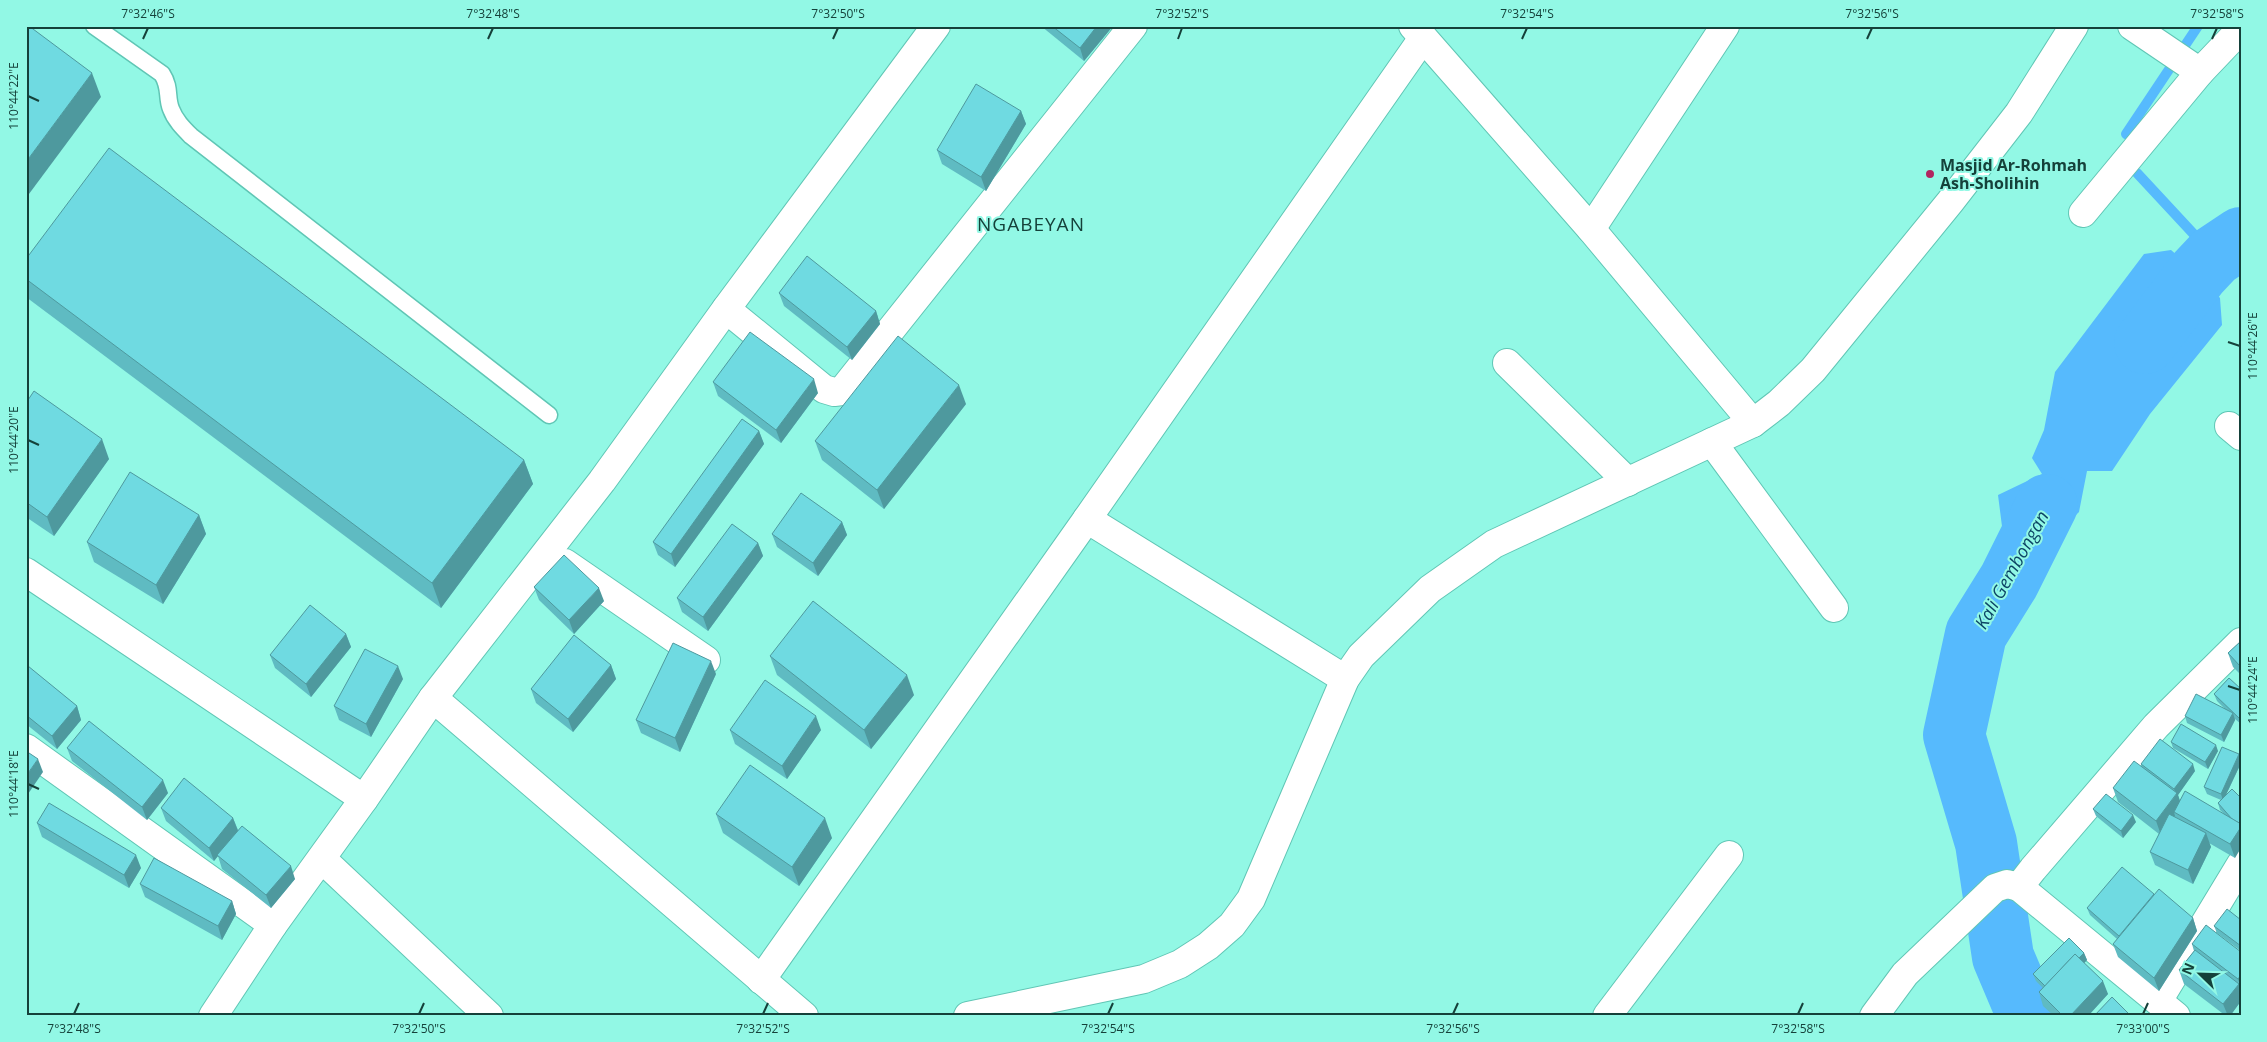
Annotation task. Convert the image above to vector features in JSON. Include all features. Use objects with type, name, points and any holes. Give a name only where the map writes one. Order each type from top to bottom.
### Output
[{"type":"street","points":[[212,1016],[273,925],[322,859],[433,698],[602,481],[726,309],[936,26]]},
{"type":"street","points":[[726,309],[824,389],[834,392],[842,391],[1133,26]]},
{"type":"street","points":[[1591,229],[1725,26]]},
{"type":"street","points":[[968,1016],[1144,979],[1180,964],[1208,946],[1232,925],[1251,899],[1346,679],[1362,656],[1430,589],[1494,544],[1753,423],[1779,403],[1813,370],[1950,202],[2019,113],[2074,26]]},
{"type":"street","points":[[2083,213],[2193,67],[2241,29]]},
{"type":"street","points":[[2139,31],[2193,67]]},
{"type":"street","points":[[761,980],[1087,520],[1418,32],[1591,229],[1753,423]]},
{"type":"street","points":[[1507,363],[1628,482]]},
{"type":"street","points":[[1712,442],[1834,608]]},
{"type":"street","points":[[1087,520],[1346,679]]},
{"type":"street","points":[[547,551],[706,660]]},
{"type":"street","points":[[26,572],[364,799]]},
{"type":"street","points":[[1874,1016],[1905,974],[1929,950],[2032,869],[2156,726],[2241,642]]},
{"type":"street","points":[[433,698],[804,1016]]},
{"type":"street","points":[[26,748],[273,925]]},
{"type":"street","points":[[1607,1016],[1729,855]]},
{"type":"street","points":[[322,859],[489,1016]]},
{"type":"street","points":[[2007,888],[2167,1008],[2241,864]]},
{"type":"lane","points":[[94,26],[162,74],[168,84],[170,108],[191,136],[549,415]]},
{"type":"water","points":[[2171,250],[2198,273],[2220,298],[2222,325],[2150,414],[2112,471],[2087,471],[2079,512],[2009,581],[1998,495],[2042,474],[2032,458],[2044,430],[2055,372],[2144,254]]},
{"type":"building","points":[[26,26],[29,26],[92,73],[26,162]]},
{"type":"building","points":[[1052,26],[1097,26],[1080,48]]},
{"type":"building","points":[[976,84],[1021,111],[981,177],[937,150]]},
{"type":"building","points":[[109,148],[524,460],[432,583],[26,279],[26,259]]},
{"type":"building","points":[[807,256],[876,311],[847,347],[779,293]]},
{"type":"building","points":[[750,332],[814,379],[776,430],[713,382]]},
{"type":"building","points":[[898,336],[959,385],[877,490],[815,441]]},
{"type":"building","points":[[34,391],[102,439],[47,517],[26,502],[26,403]]},
{"type":"building","points":[[742,419],[759,431],[671,554],[653,542]]},
{"type":"building","points":[[130,472],[199,515],[156,585],[87,542]]},
{"type":"building","points":[[801,493],[842,522],[813,563],[772,534]]},
{"type":"building","points":[[732,524],[758,543],[703,617],[677,598]]},
{"type":"building","points":[[564,555],[599,588],[569,620],[534,587]]},
{"type":"building","points":[[813,601],[907,675],[864,730],[770,656]]},
{"type":"building","points":[[310,605],[346,634],[306,684],[270,655]]},
{"type":"building","points":[[574,635],[611,665],[568,719],[531,689]]},
{"type":"building","points":[[2241,641],[2241,665],[2240,666],[2228,653]]},
{"type":"building","points":[[673,643],[711,661],[675,738],[636,720]]},
{"type":"building","points":[[365,649],[398,666],[366,724],[334,706]]},
{"type":"building","points":[[28,666],[77,706],[52,736],[26,715],[26,668]]},
{"type":"building","points":[[2229,678],[2241,689],[2240,719],[2214,694]]},
{"type":"building","points":[[765,680],[816,716],[782,766],[730,730]]},
{"type":"building","points":[[2196,694],[2233,713],[2221,735],[2185,716]]},
{"type":"building","points":[[89,721],[163,780],[142,807],[67,748]]},
{"type":"building","points":[[2181,724],[2216,745],[2205,762],[2171,742]]},
{"type":"building","points":[[2160,739],[2193,764],[2174,789],[2141,764]]},
{"type":"building","points":[[2222,747],[2239,754],[2221,794],[2204,787]]},
{"type":"building","points":[[26,751],[38,759],[26,776]]},
{"type":"building","points":[[2134,761],[2177,793],[2156,821],[2113,788]]},
{"type":"building","points":[[750,765],[825,818],[792,867],[716,814]]},
{"type":"building","points":[[184,778],[233,818],[209,848],[161,808]]},
{"type":"building","points":[[2232,789],[2241,798],[2241,821],[2239,823],[2232,819],[2218,803]]},
{"type":"building","points":[[2185,791],[2241,824],[2230,844],[2174,812]]},
{"type":"building","points":[[2106,794],[2133,815],[2121,831],[2093,809]]},
{"type":"building","points":[[49,803],[136,855],[124,875],[37,823]]},
{"type":"building","points":[[2169,814],[2206,833],[2188,870],[2150,852]]},
{"type":"building","points":[[242,826],[291,866],[266,895],[217,855]]},
{"type":"building","points":[[154,858],[232,901],[218,926],[140,884]]},
{"type":"building","points":[[2122,867],[2154,894],[2119,936],[2087,908]]},
{"type":"building","points":[[2159,889],[2193,918],[2154,978],[2113,944]]},
{"type":"building","points":[[2227,909],[2241,920],[2241,946],[2214,926]]},
{"type":"building","points":[[2206,925],[2241,952],[2241,975],[2238,979],[2192,944]]},
{"type":"building","points":[[2069,938],[2084,953],[2079,958],[2075,954],[2045,986],[2033,974]]},
{"type":"building","points":[[2195,950],[2239,984],[2223,1004],[2179,970]]},
{"type":"building","points":[[2075,954],[2103,981],[2070,1016],[2063,1016],[2039,992]]},
{"type":"building","points":[[2112,997],[2131,1016],[2094,1016]]},
{"type":"waterway","points":[[2126,134],[2198,26]]},
{"type":"waterway","points":[[2137,173],[2214,256]]},
{"type":"waterway","name":"Kali Gembongan","points":[[2145,343],[2198,273],[2214,256],[2241,238]]},
{"type":"waterway","name":"Kali Gembongan","points":[[2028,1016],[2003,957],[1986,843],[1954,735],[1976,634],[2009,581],[2047,505]]},
{"type":"place","name":"Masjid Ar-Rohmah Ash-Sholihin","points":[[1930,174]]},
{"type":"district","name":"NGABEYAN","points":[[1031,224]]}]
